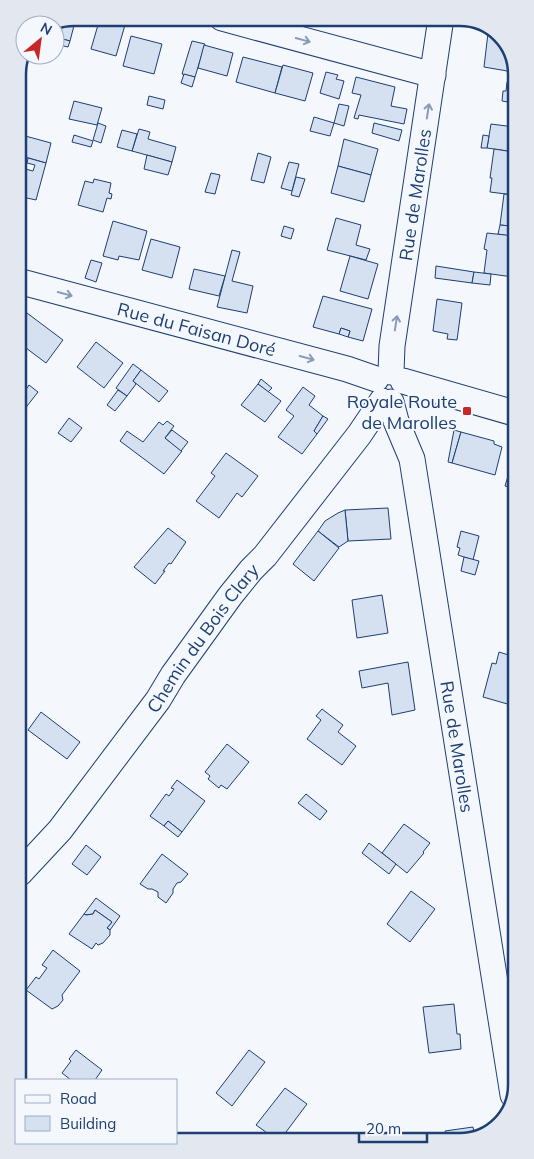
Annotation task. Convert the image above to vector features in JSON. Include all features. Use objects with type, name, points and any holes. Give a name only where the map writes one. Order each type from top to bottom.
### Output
[{"type":"street","points":[[252,26],[433,75]]},
{"type":"street","name":"Rue de Marolles","points":[[440,26],[392,346],[389,387],[396,421],[412,460],[508,1065]]},
{"type":"street","name":"Rue du Faisan Doré","points":[[26,283],[347,369],[389,387],[508,412]]},
{"type":"street","name":"Chemin du Bois Clary","points":[[26,867],[60,830],[158,700],[173,675],[230,596],[265,556],[359,435],[389,387]]},
{"type":"street","points":[[359,435],[402,435]]},
{"type":"building","points":[[74,26],[70,41],[65,40],[65,27]]},
{"type":"building","points":[[98,26],[125,26],[116,56],[91,49]]},
{"type":"building","points":[[488,35],[494,40],[503,53],[508,71],[484,67]]},
{"type":"building","points":[[131,36],[162,44],[154,74],[123,66]]},
{"type":"building","points":[[65,40],[70,41],[68,47],[65,46]]},
{"type":"building","points":[[192,41],[205,44],[195,77],[182,74]]},
{"type":"building","points":[[204,45],[233,53],[227,76],[198,68]]},
{"type":"building","points":[[243,57],[282,67],[275,93],[236,82]]},
{"type":"building","points":[[283,65],[313,73],[305,101],[275,93]]},
{"type":"building","points":[[326,72],[338,75],[336,79],[344,81],[339,99],[320,93]]},
{"type":"building","points":[[184,74],[195,77],[192,87],[181,83]]},
{"type":"building","points":[[356,77],[395,87],[391,106],[407,109],[404,124],[359,115],[358,119],[354,118],[361,95],[352,93]]},
{"type":"building","points":[[508,82],[508,102],[502,101],[503,91],[506,91]]},
{"type":"building","points":[[149,96],[165,100],[163,109],[147,105]]},
{"type":"building","points":[[74,101],[102,108],[97,125],[69,119]]},
{"type":"building","points":[[339,104],[349,106],[344,126],[334,123]]},
{"type":"building","points":[[314,117],[334,123],[330,136],[310,131]]},
{"type":"building","points":[[98,123],[106,126],[101,143],[93,140]]},
{"type":"building","points":[[374,123],[402,130],[399,141],[372,133]]},
{"type":"building","points":[[491,124],[508,126],[508,151],[487,148]]},
{"type":"building","points":[[139,129],[150,132],[148,139],[176,147],[172,162],[132,151]]},
{"type":"building","points":[[122,130],[137,134],[132,151],[117,147]]},
{"type":"building","points":[[74,135],[93,141],[91,147],[72,142]]},
{"type":"building","points":[[483,135],[489,136],[487,148],[481,148]]},
{"type":"building","points":[[26,136],[51,143],[46,163],[26,157]]},
{"type":"building","points":[[344,139],[378,149],[371,175],[338,166]]},
{"type":"building","points":[[494,149],[508,151],[508,194],[490,192],[492,178],[490,178]]},
{"type":"building","points":[[258,153],[271,157],[264,183],[251,180]]},
{"type":"building","points":[[147,155],[172,162],[168,175],[144,169]]},
{"type":"building","points":[[28,158],[46,163],[36,200],[26,198],[26,169],[33,171],[35,165],[27,163]]},
{"type":"building","points":[[289,162],[299,164],[292,191],[281,188]]},
{"type":"building","points":[[338,166],[371,175],[364,202],[331,193]]},
{"type":"building","points":[[211,173],[220,175],[215,194],[205,192]]},
{"type":"building","points":[[296,177],[305,179],[299,197],[291,195]]},
{"type":"building","points":[[94,179],[111,183],[109,193],[112,194],[111,199],[107,198],[103,212],[78,205],[85,181],[93,183]]},
{"type":"building","points":[[504,194],[508,194],[508,226],[500,225]]},
{"type":"building","points":[[336,218],[361,225],[356,245],[370,249],[366,260],[327,250]]},
{"type":"building","points":[[113,221],[147,231],[139,260],[119,256],[118,260],[103,256]]},
{"type":"building","points":[[500,225],[508,226],[508,236],[498,234]]},
{"type":"building","points":[[284,226],[294,229],[291,239],[281,236]]},
{"type":"building","points":[[487,233],[508,235],[508,276],[484,273],[487,250],[484,249]]},
{"type":"building","points":[[151,239],[180,247],[172,278],[142,270]]},
{"type":"building","points":[[232,250],[240,252],[232,281],[253,286],[247,313],[217,307]]},
{"type":"building","points":[[350,256],[378,264],[368,299],[340,291]]},
{"type":"building","points":[[91,260],[102,263],[96,282],[85,278]]},
{"type":"building","points":[[436,266],[474,272],[472,283],[435,278]]},
{"type":"building","points":[[194,269],[225,276],[219,296],[189,289]]},
{"type":"building","points":[[474,272],[491,274],[490,285],[472,283]]},
{"type":"building","points":[[323,296],[372,309],[363,341],[348,337],[350,331],[341,328],[339,334],[313,327]]},
{"type":"building","points":[[437,299],[462,303],[457,340],[447,339],[448,334],[433,331]]},
{"type":"building","points":[[27,313],[63,340],[46,363],[26,348]]},
{"type":"building","points":[[341,328],[350,331],[348,337],[339,334]]},
{"type":"building","points":[[96,342],[123,363],[104,388],[77,367]]},
{"type":"building","points":[[133,364],[141,370],[133,381],[136,384],[127,396],[116,388]]},
{"type":"building","points":[[141,370],[168,391],[159,402],[133,381]]},
{"type":"building","points":[[261,379],[272,388],[268,392],[258,384]]},
{"type":"building","points":[[258,384],[281,401],[265,422],[241,405]]},
{"type":"building","points":[[29,385],[38,392],[26,407],[26,390]]},
{"type":"building","points":[[303,387],[315,396],[309,405],[323,416],[314,431],[317,434],[302,454],[278,437],[294,416],[286,410]]},
{"type":"building","points":[[118,390],[127,396],[115,411],[107,405]]},
{"type":"building","points":[[323,416],[328,419],[317,434],[314,431]]},
{"type":"building","points":[[69,418],[82,428],[71,442],[58,433]]},
{"type":"building","points":[[167,421],[174,426],[165,438],[182,451],[164,474],[120,441],[127,431],[143,442],[159,422],[163,425]]},
{"type":"building","points":[[172,430],[188,442],[181,451],[165,438]]},
{"type":"building","points":[[454,430],[461,432],[452,463],[448,462]]},
{"type":"building","points":[[461,432],[494,441],[494,444],[502,447],[495,475],[452,463]]},
{"type":"building","points":[[226,453],[258,476],[242,497],[237,493],[219,518],[196,501],[215,476],[211,473]]},
{"type":"building","points":[[508,476],[508,487],[505,486]]},
{"type":"building","points":[[388,508],[391,539],[348,541],[345,510]]},
{"type":"building","points":[[345,510],[348,541],[339,547],[318,531],[325,521]]},
{"type":"building","points":[[168,528],[186,542],[155,584],[134,567]]},
{"type":"building","points":[[318,531],[339,548],[314,581],[293,564]]},
{"type":"building","points":[[461,531],[479,536],[473,560],[458,555],[460,548],[457,547]]},
{"type":"building","points":[[464,557],[479,561],[475,575],[461,571]]},
{"type":"building","points":[[382,595],[388,633],[357,638],[352,600]]},
{"type":"building","points":[[499,652],[508,655],[508,704],[483,697],[492,663],[496,664]]},
{"type":"building","points":[[408,662],[415,710],[392,715],[388,683],[362,688],[359,671]]},
{"type":"building","points":[[322,709],[343,725],[338,732],[356,746],[342,765],[307,739],[321,720],[316,716]]},
{"type":"building","points":[[41,712],[80,742],[67,759],[28,730]]},
{"type":"building","points":[[227,744],[249,762],[227,789],[221,785],[219,788],[208,779],[210,776],[205,772]]},
{"type":"building","points":[[177,780],[205,801],[182,832],[168,821],[164,826],[150,816],[166,794],[169,796],[174,789],[171,788]]},
{"type":"building","points":[[306,794],[327,811],[320,820],[298,803]]},
{"type":"building","points":[[168,821],[182,832],[178,837],[164,826]]},
{"type":"building","points":[[404,824],[430,843],[407,873],[382,853]]},
{"type":"building","points":[[369,843],[396,864],[389,874],[362,853]]},
{"type":"building","points":[[86,845],[101,857],[87,875],[72,864]]},
{"type":"building","points":[[162,854],[188,874],[181,882],[177,883],[166,903],[158,897],[158,892],[140,884]]},
{"type":"building","points":[[411,891],[435,909],[410,942],[387,924]]},
{"type":"building","points":[[96,898],[120,916],[110,930],[107,928],[112,922],[95,910],[93,914],[84,914]]},
{"type":"building","points":[[95,910],[112,922],[107,928],[110,930],[110,935],[103,943],[98,945],[96,943],[92,949],[69,934],[84,914],[93,914]]},
{"type":"building","points":[[53,950],[80,971],[62,995],[63,1000],[52,1009],[26,990],[36,977],[39,979],[47,968],[42,965]]},
{"type":"building","points":[[454,1004],[457,1034],[460,1034],[461,1049],[429,1053],[423,1007]]},
{"type":"building","points":[[76,1050],[102,1070],[96,1079],[70,1079],[62,1073],[71,1061],[69,1059]]},
{"type":"building","points":[[249,1050],[265,1062],[232,1106],[216,1093]]},
{"type":"building","points":[[285,1088],[307,1104],[285,1133],[267,1133],[256,1125]]},
{"type":"building","points":[[473,1127],[474,1130],[460,1133],[445,1133],[445,1131]]},
{"type":"place","name":"Royale Route de Marolles","points":[[467,411]]}]
